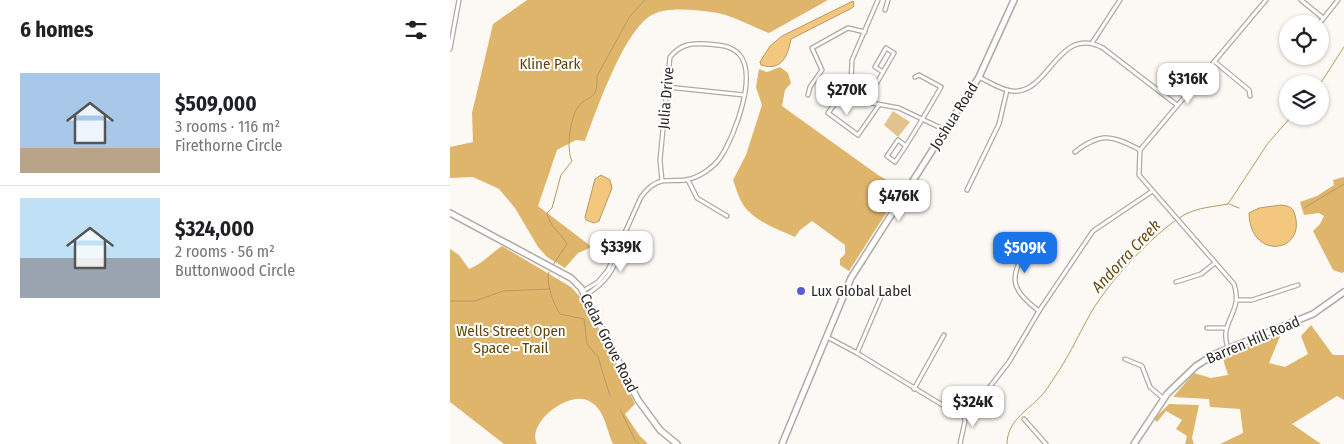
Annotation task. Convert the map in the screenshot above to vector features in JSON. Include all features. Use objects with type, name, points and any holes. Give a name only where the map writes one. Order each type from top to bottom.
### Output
[{"type":"street","points":[[450,49],[459,0]]},
{"type":"street","points":[[878,0],[852,60],[852,82],[858,92],[867,100],[879,105],[899,108],[945,131]]},
{"type":"street","points":[[885,10],[888,0]]},
{"type":"street","name":"Joshua Road","points":[[782,444],[851,278],[979,77],[1014,0]]},
{"type":"street","points":[[1092,43],[1120,0]]},
{"type":"street","points":[[1228,349],[1224,337],[1225,328],[1237,300],[1234,284],[1151,192],[1139,175],[1140,150],[1266,0]]},
{"type":"street","points":[[1301,0],[1319,15]]},
{"type":"street","points":[[1326,15],[1338,0]]},
{"type":"street","points":[[808,95],[810,87],[822,70],[812,48],[848,28],[865,32]]},
{"type":"street","name":"Julia Drive","points":[[691,43],[724,46],[738,53],[745,62],[747,71],[744,95],[740,114],[723,154],[708,169],[688,180],[662,181],[660,160],[670,57],[677,49],[691,43]]},
{"type":"street","points":[[979,77],[1007,90],[1017,91],[1027,88],[1072,46],[1092,43],[1103,48],[1177,105]]},
{"type":"street","points":[[867,100],[894,53],[886,48],[875,67],[883,72]]},
{"type":"street","points":[[1215,62],[1248,90],[1250,96]]},
{"type":"street","points":[[906,146],[898,140],[887,156],[895,162],[906,146],[923,119],[941,87],[916,76]]},
{"type":"street","points":[[852,82],[828,113],[858,134],[879,105]]},
{"type":"street","points":[[667,87],[744,95]]},
{"type":"street","points":[[967,190],[999,124],[1007,90]]},
{"type":"street","points":[[1075,152],[1086,143],[1104,136],[1122,140],[1140,150]]},
{"type":"street","points":[[688,180],[694,193],[702,202],[727,216]]},
{"type":"street","points":[[585,293],[604,275],[641,197],[647,190],[662,181]]},
{"type":"street","points":[[963,411],[985,393],[1009,362],[1039,311],[1093,231],[1151,192]]},
{"type":"street","name":"Cedar Grove Road","points":[[450,213],[571,278],[585,293],[638,400],[660,430],[677,444]]},
{"type":"street","points":[[1030,235],[1014,278],[1016,291],[1039,311]]},
{"type":"street","points":[[1176,282],[1201,274],[1215,263]]},
{"type":"street","points":[[1237,300],[1252,300],[1298,284]]},
{"type":"street","name":"Barren Hill Road","points":[[1134,444],[1164,399],[1179,381],[1196,366],[1228,349],[1310,316],[1326,307],[1344,292]]},
{"type":"street","points":[[857,353],[881,297]]},
{"type":"street","points":[[1207,328],[1225,328]]},
{"type":"street","points":[[914,389],[944,335]]},
{"type":"street","points":[[827,338],[857,353],[944,406],[963,411]]},
{"type":"street","points":[[1125,359],[1142,366],[1150,386],[1164,399]]},
{"type":"street","points":[[960,444],[965,422],[963,411]]},
{"type":"street","points":[[1024,419],[1046,444]]},
{"type":"shaded area","points":[[853,1],[854,6],[852,8],[791,39],[786,56],[779,64],[768,67],[761,65],[760,62],[770,46],[782,36]]},
{"type":"shaded area","points":[[893,111],[910,122],[898,137],[884,125]]},
{"type":"shaded area","points":[[601,175],[610,180],[612,188],[599,221],[594,223],[586,220],[585,217],[595,179]]},
{"type":"shaded area","points":[[1288,206],[1295,215],[1296,228],[1293,237],[1286,244],[1267,245],[1258,239],[1252,228],[1249,213],[1259,208]]},
{"type":"green space","name":"Kline Park","points":[[527,0],[828,0],[769,33],[726,15],[697,10],[660,12],[643,22],[622,52],[604,91],[585,141],[576,140],[557,150],[538,206],[592,247],[578,253],[565,268],[547,257],[538,247],[515,208],[499,189],[473,177],[450,178],[450,147],[473,142],[472,113],[493,24]]},
{"type":"green space","points":[[780,67],[788,73],[791,83],[785,90],[782,106],[878,175],[899,187],[892,204],[849,271],[840,265],[840,259],[845,254],[845,245],[812,221],[800,230],[795,237],[759,220],[752,215],[741,200],[733,180],[746,155],[762,105],[756,87],[759,69],[767,72]]},
{"type":"green space","points":[[1344,177],[1344,272],[1342,273],[1333,270],[1313,231],[1320,224],[1324,216],[1319,213],[1304,215],[1300,202],[1317,196],[1334,185],[1333,180]]},
{"type":"green space","name":"Wells Street Open Space - Trail","points":[[502,246],[571,287],[582,299],[635,404],[625,414],[639,435],[648,444],[613,444],[599,409],[589,401],[581,399],[561,404],[543,418],[535,436],[537,444],[504,444],[450,402],[450,249],[459,255],[469,269],[482,262]]},
{"type":"green space","points":[[1311,325],[1333,355],[1344,355],[1344,400],[1337,396],[1292,424],[1321,444],[1220,444],[1243,433],[1240,409],[1210,407],[1209,399],[1173,397],[1194,373],[1211,378],[1228,375],[1222,356],[1281,334],[1269,363],[1285,367],[1308,354],[1301,336]]},
{"type":"green space","points":[[1169,404],[1199,405],[1192,438],[1194,444],[1185,444],[1187,436],[1176,429],[1182,420],[1166,411],[1157,422],[1154,419]]},
{"type":"waterway","points":[[553,265],[567,244],[553,226],[547,213],[552,208],[561,175],[572,161],[569,142],[575,112],[582,103],[594,94],[597,76],[630,16],[645,0]]},
{"type":"waterway","name":"Andorra Creek","points":[[1326,75],[1344,47]]},
{"type":"waterway","name":"Andorra Creek","points":[[1007,444],[1010,429],[1019,417],[1046,390],[1064,363],[1095,305],[1117,276],[1159,234],[1184,215],[1201,209],[1228,204],[1268,143],[1284,125]]},
{"type":"waterway","points":[[1304,208],[1344,184]]},
{"type":"waterway","points":[[1229,204],[1239,208]]},
{"type":"waterway","points":[[549,272],[548,281],[551,293],[560,314],[584,319],[587,344],[598,357],[610,396]]},
{"type":"waterway","points":[[450,301],[475,301],[503,291],[550,289]]},
{"type":"waterway","points":[[620,409],[635,440],[639,444]]},
{"type":"place","name":"Lux Global Label","points":[[801,291]]}]
